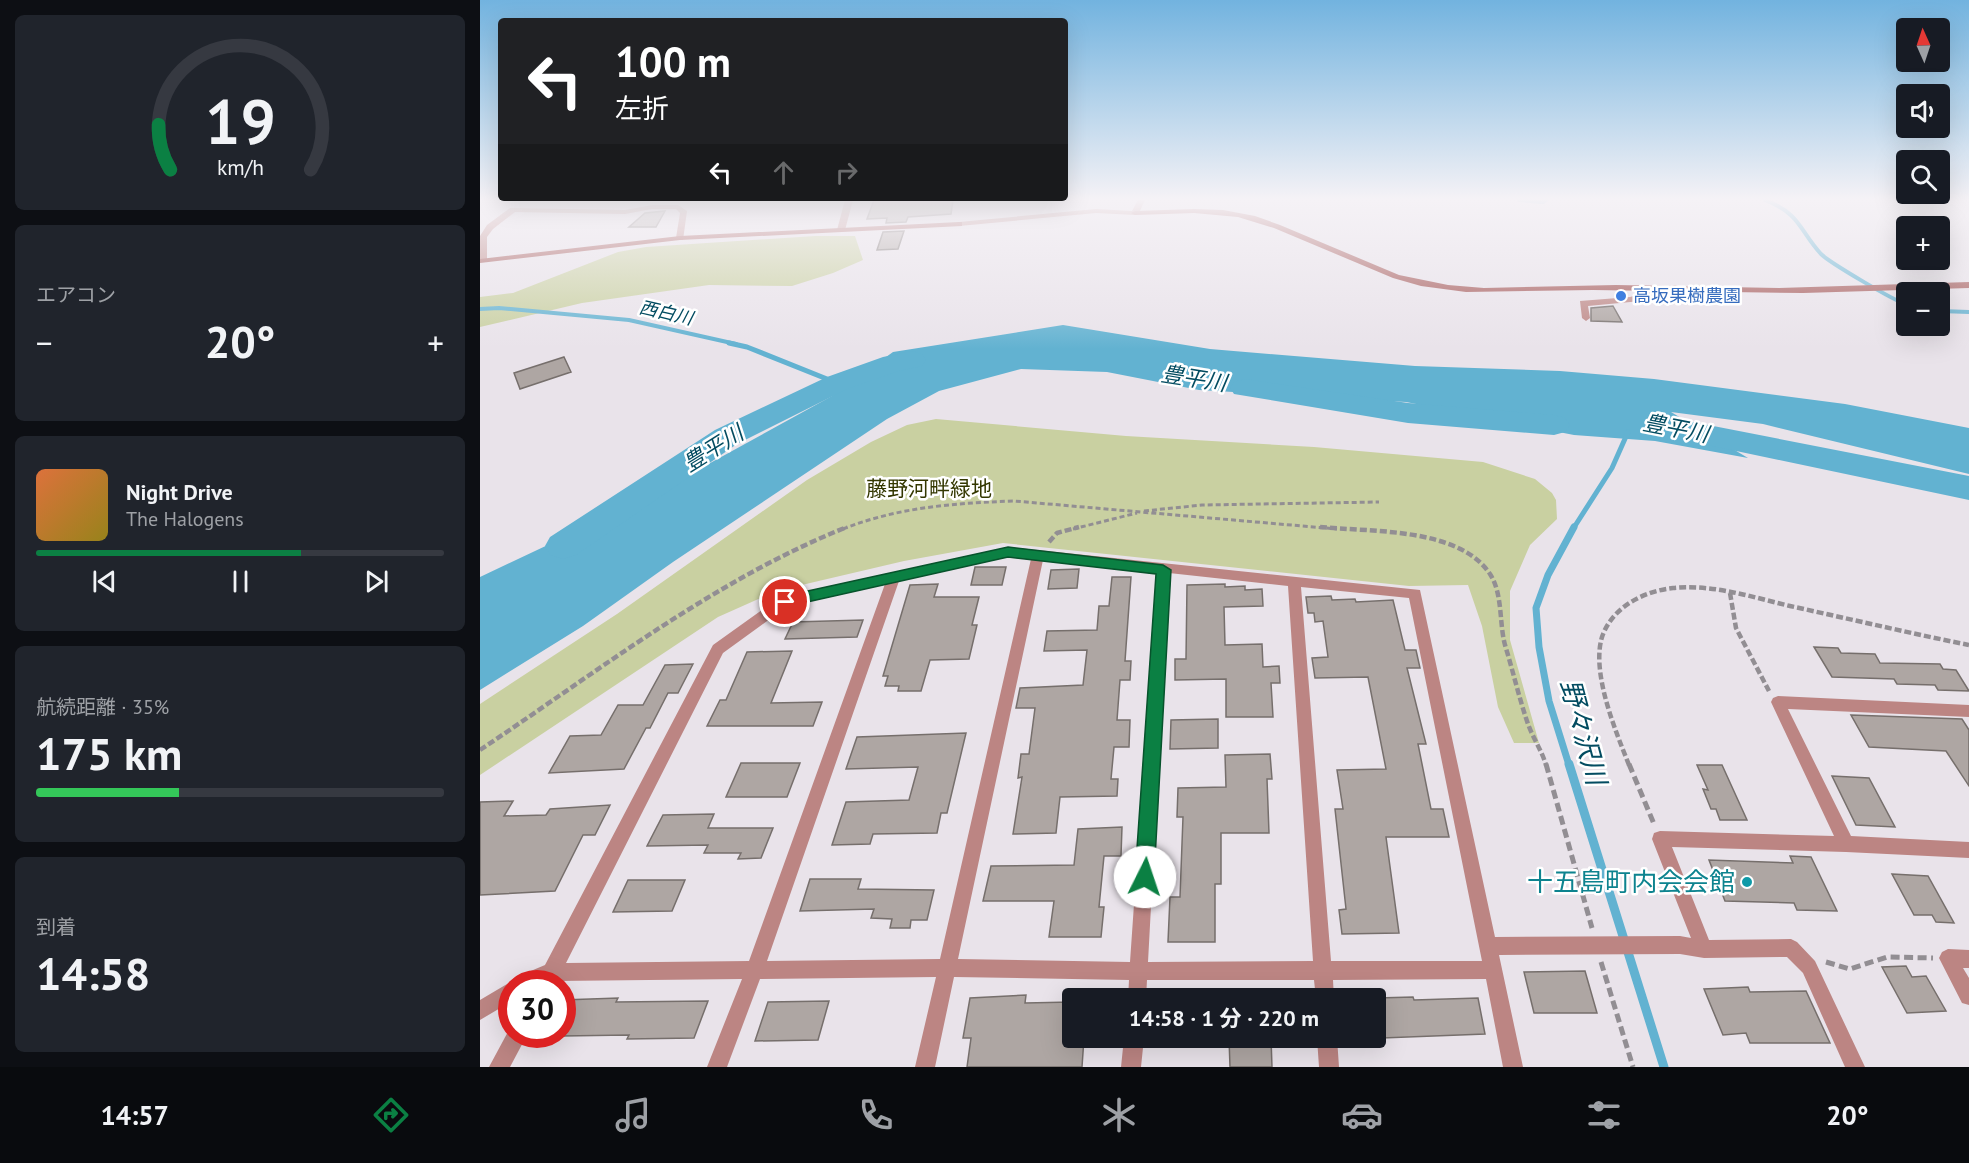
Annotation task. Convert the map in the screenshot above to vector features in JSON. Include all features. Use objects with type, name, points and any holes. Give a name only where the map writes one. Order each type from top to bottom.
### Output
[{"type":"street","points":[[481,260],[573,250]]},
{"type":"street","points":[[1330,250],[1368,268],[1406,280],[1448,288],[1492,290],[1569,286],[1777,291],[1969,285]]},
{"type":"street","points":[[1586,318],[1583,303],[1617,303],[1653,297],[1675,288]]},
{"type":"street","points":[[552,970],[718,649],[785,602],[1008,552],[1038,554],[1163,570],[1414,594],[1513,1067]]},
{"type":"street","points":[[925,1067],[1038,554]]},
{"type":"street","points":[[1138,988],[1163,570]]},
{"type":"street","points":[[717,1067],[754,971],[894,576]]},
{"type":"street","points":[[1294,581],[1324,988]]},
{"type":"street","points":[[1846,844],[1778,702],[1969,711]]},
{"type":"street","points":[[1704,949],[1660,839],[1969,850]]},
{"type":"street","points":[[1488,946],[1680,945],[1704,949],[1791,948],[1809,967],[1855,1067]]},
{"type":"street","points":[[1948,958],[1969,959]]},
{"type":"street","points":[[1948,958],[1969,996]]},
{"type":"street","points":[[576,977],[947,968],[1139,971],[1493,970]]},
{"type":"street","points":[[480,1011],[498,999]]},
{"type":"street","points":[[499,1067],[510,1048]]},
{"type":"street","points":[[1131,1067],[1133,1048]]},
{"type":"street","points":[[1328,1048],[1329,1067]]},
{"type":"path","points":[[480,750],[720,588],[773,559],[828,534],[880,516],[952,504],[1014,501],[1430,537],[1456,546],[1478,560],[1490,574],[1496,589],[1504,640],[1528,724],[1545,760],[1633,1067]]},
{"type":"path","points":[[1038,554],[1057,533],[1166,506],[1283,502],[1328,504],[1379,502]]},
{"type":"path","points":[[1660,839],[1636,782],[1603,687],[1600,646],[1613,615],[1637,598],[1658,590],[1696,587],[1969,645]]},
{"type":"path","points":[[1730,593],[1736,628],[1765,686],[1778,702]]},
{"type":"path","points":[[1797,954],[1850,969],[1887,957],[1948,958]]},
{"type":"green space","points":[[630,250],[860,250],[863,260],[833,273],[792,286],[709,285],[582,303],[480,327],[480,297],[513,293],[618,252]]},
{"type":"green space","name":"藤野河畔緑地","points":[[936,419],[1126,436],[1314,447],[1483,462],[1535,479],[1552,493],[1556,500],[1557,519],[1530,545],[1510,591],[1510,640],[1539,743],[1514,743],[1498,707],[1482,626],[1468,585],[1409,586],[1003,543],[904,561],[776,591],[718,617],[480,775],[480,704],[617,614],[807,480],[871,442],[907,425]]},
{"type":"water","points":[[1063,325],[1210,349],[1415,366],[1560,371],[1654,379],[1845,404],[1969,428],[1969,474],[1763,424],[1671,412],[1748,458],[1655,441],[1574,435],[1406,402],[1199,390],[1107,372],[1021,369],[939,391],[887,419],[673,562],[583,626],[480,690],[480,577],[641,501],[832,396],[893,352]]},
{"type":"building","points":[[1613,306],[1622,322],[1591,321],[1591,308]]},
{"type":"building","points":[[564,357],[571,372],[520,389],[514,373]]},
{"type":"building","points":[[975,567],[1006,567],[1002,585],[971,585]]},
{"type":"building","points":[[1079,569],[1077,588],[1048,589],[1051,570]]},
{"type":"building","points":[[1112,577],[1131,577],[1125,661],[1131,661],[1130,680],[1120,680],[1117,720],[1130,720],[1129,747],[1114,747],[1111,779],[1118,779],[1117,796],[1060,797],[1056,833],[1013,834],[1022,777],[1018,778],[1021,754],[1029,754],[1035,708],[1016,708],[1020,688],[1083,685],[1087,650],[1044,651],[1047,631],[1097,630],[1099,606],[1109,606]]},
{"type":"building","points":[[938,584],[934,597],[979,597],[972,625],[977,625],[969,659],[930,660],[921,691],[898,691],[899,686],[885,686],[888,676],[883,676],[910,585]]},
{"type":"building","points":[[1225,584],[1225,587],[1245,586],[1245,590],[1262,589],[1263,606],[1224,607],[1225,645],[1262,644],[1263,667],[1279,666],[1280,683],[1271,683],[1273,717],[1226,717],[1226,679],[1175,680],[1175,659],[1186,659],[1187,585]]},
{"type":"building","points":[[1331,596],[1332,600],[1355,599],[1356,602],[1393,600],[1405,650],[1416,650],[1420,668],[1407,668],[1426,744],[1418,744],[1431,809],[1443,809],[1449,837],[1386,837],[1399,933],[1342,934],[1339,910],[1346,909],[1335,809],[1343,809],[1337,770],[1386,769],[1368,677],[1315,678],[1312,658],[1328,657],[1323,621],[1315,622],[1314,613],[1308,613],[1306,597]]},
{"type":"building","points":[[863,620],[857,637],[785,639],[793,622]]},
{"type":"building","points":[[1814,647],[1838,648],[1841,653],[1875,654],[1880,663],[1940,664],[1943,669],[1956,670],[1969,691],[1938,690],[1935,685],[1897,684],[1894,679],[1832,677]]},
{"type":"building","points":[[792,651],[771,703],[822,702],[813,726],[707,726],[720,700],[726,700],[747,652]]},
{"type":"building","points":[[693,664],[678,693],[668,693],[650,728],[646,728],[624,769],[549,773],[570,736],[601,735],[618,705],[643,705],[665,665]]},
{"type":"building","points":[[1851,715],[1962,719],[1969,730],[1969,786],[1946,751],[1869,747]]},
{"type":"building","points":[[1218,719],[1218,748],[1170,749],[1171,720]]},
{"type":"building","points":[[966,733],[947,813],[941,813],[937,833],[873,834],[870,844],[832,845],[846,802],[909,800],[918,767],[846,769],[857,737]]},
{"type":"building","points":[[1270,754],[1272,779],[1267,779],[1269,833],[1221,833],[1221,884],[1215,884],[1215,942],[1168,942],[1170,897],[1180,897],[1183,817],[1177,817],[1178,788],[1226,787],[1225,755]]},
{"type":"building","points":[[741,763],[800,763],[787,797],[726,797]]},
{"type":"building","points":[[1697,765],[1722,765],[1747,820],[1720,820],[1716,809],[1711,809],[1703,789],[1708,790]]},
{"type":"building","points":[[1832,776],[1869,778],[1895,827],[1856,825]]},
{"type":"building","points":[[513,801],[504,816],[546,815],[550,809],[610,805],[595,835],[583,835],[555,891],[480,895],[480,802]]},
{"type":"building","points":[[714,814],[708,828],[773,828],[761,858],[738,859],[741,853],[704,853],[708,845],[647,846],[663,815]]},
{"type":"building","points":[[1122,827],[1121,856],[1104,856],[1099,907],[1104,907],[1101,937],[1049,937],[1054,901],[983,901],[991,866],[1074,865],[1078,829]]},
{"type":"building","points":[[1790,856],[1811,857],[1837,911],[1797,910],[1794,903],[1725,901],[1709,860],[1793,863]]},
{"type":"building","points":[[1892,874],[1928,876],[1954,923],[1936,922],[1932,915],[1914,915]]},
{"type":"building","points":[[810,879],[861,879],[858,889],[934,890],[927,920],[911,920],[910,928],[890,928],[892,919],[871,918],[874,909],[800,911]]},
{"type":"building","points":[[628,880],[685,880],[672,911],[613,912]]},
{"type":"building","points":[[1906,966],[1912,977],[1926,976],[1946,1011],[1907,1013],[1882,967]]},
{"type":"building","points":[[1585,971],[1597,1013],[1534,1013],[1524,972]]},
{"type":"building","points":[[1748,987],[1750,992],[1806,991],[1830,1043],[1750,1043],[1746,1033],[1723,1035],[1704,989]]},
{"type":"building","points":[[1026,995],[1025,1003],[1062,1002],[1062,1048],[1083,1048],[1082,1067],[967,1067],[971,1038],[963,1038],[970,998]]},
{"type":"building","points":[[1413,997],[1414,1000],[1478,998],[1485,1034],[1386,1038],[1386,998]]},
{"type":"building","points":[[618,998],[616,1002],[708,1001],[694,1038],[627,1039],[629,1035],[576,1036],[576,1000]]},
{"type":"building","points":[[829,1001],[818,1040],[755,1041],[768,1002]]},
{"type":"building","points":[[1229,1048],[1271,1048],[1272,1067],[1230,1067]]},
{"type":"waterway","points":[[1818,250],[1848,273],[1896,299]]},
{"type":"waterway","name":"西白川","points":[[480,309],[499,308],[629,320],[736,344]]},
{"type":"waterway","points":[[1950,311],[1969,312]]},
{"type":"waterway","name":"西白川","points":[[729,343],[747,347],[837,383]]},
{"type":"waterway","name":"豊平川","points":[[563,546],[726,437],[837,383],[893,363],[912,360]]},
{"type":"waterway","name":"豊平川","points":[[1245,388],[1408,413],[1554,425]]},
{"type":"waterway","name":"豊平川","points":[[1662,426],[1969,488]]},
{"type":"waterway","name":"野々沢川","points":[[1573,529],[1612,468],[1628,432]]},
{"type":"waterway","name":"野々沢川","points":[[1569,765],[1549,701],[1539,647],[1536,608],[1548,575],[1574,527]]},
{"type":"waterway","name":"野々沢川","points":[[1569,764],[1664,1067]]},
{"type":"place","name":"高坂果樹農園","points":[[1621,296]]},
{"type":"place","name":"十五島町内会会館","points":[[1747,882]]},
{"type":"route","points":[[785,602],[1008,552],[1163,570],[1145,877]]}]
